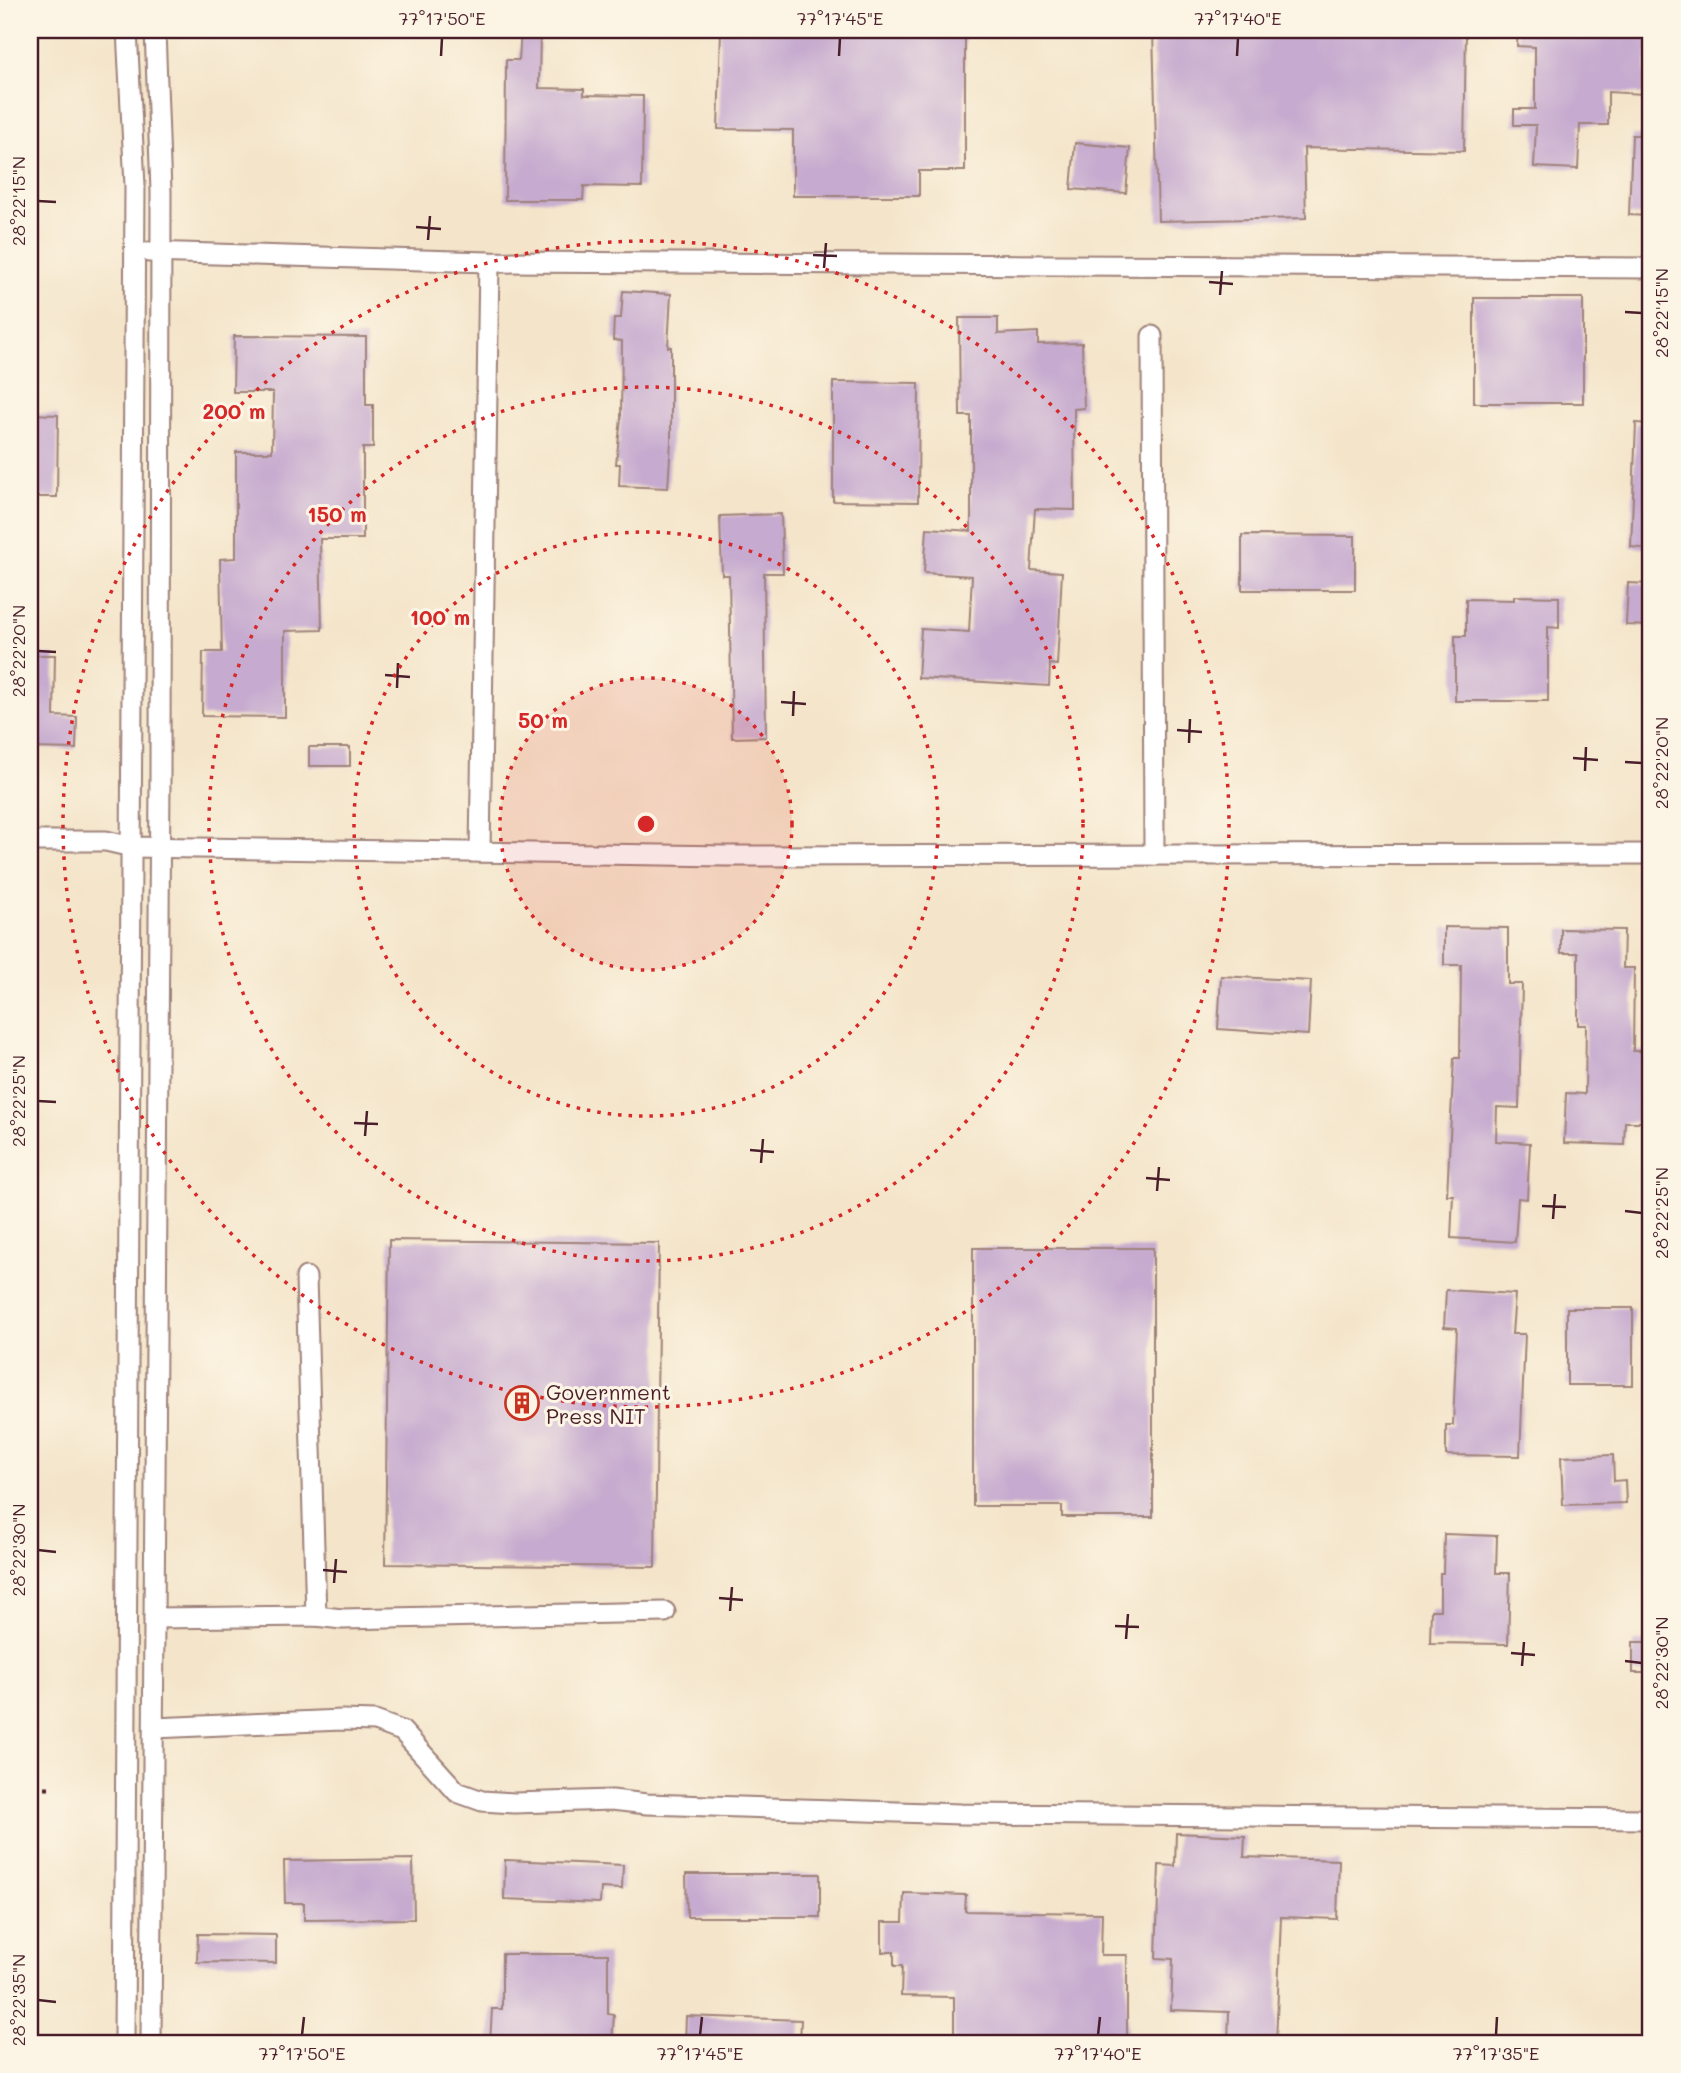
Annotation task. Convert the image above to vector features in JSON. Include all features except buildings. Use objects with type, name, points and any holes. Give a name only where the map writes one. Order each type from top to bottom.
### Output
[{"type":"street","points":[[124,2043],[135,186],[127,30]]},
{"type":"street","points":[[151,2043],[160,846],[161,192],[155,30]]},
{"type":"street","points":[[134,252],[489,262],[1651,268]]},
{"type":"street","points":[[480,852],[489,262]]},
{"type":"street","points":[[1152,336],[1154,855]]},
{"type":"street","points":[[30,841],[106,841],[132,848],[160,846],[726,856],[1651,854]]},
{"type":"street","points":[[306,1277],[316,1616]]},
{"type":"street","points":[[155,1618],[316,1616],[342,1619],[665,1612]]},
{"type":"street","points":[[154,1728],[375,1721],[402,1731],[457,1792],[492,1802],[612,1800],[647,1804],[961,1814],[1651,1819]]},
{"type":"railway","points":[[30,1788],[49,1788]]},
{"type":"place","name":"Government Press NIT","points":[[522,1403]]}]
